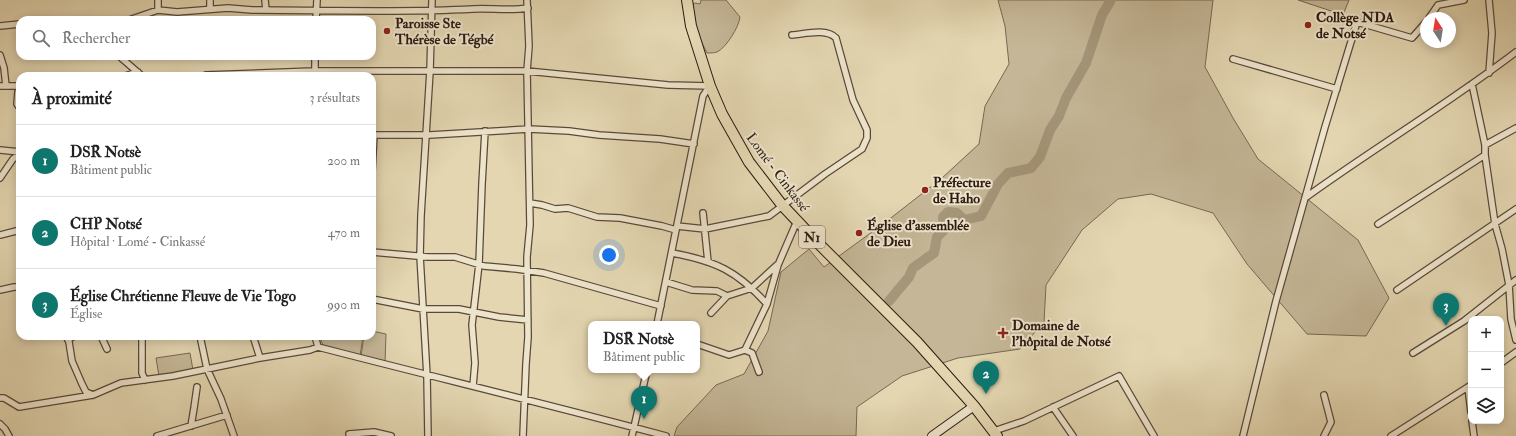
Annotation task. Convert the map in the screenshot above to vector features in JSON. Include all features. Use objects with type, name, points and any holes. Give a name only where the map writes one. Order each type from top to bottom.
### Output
[{"type":"highway","name":"Lomé - Cinkassé","points":[[687,0],[693,32],[710,87],[735,140],[749,162],[782,205],[917,342],[974,406],[996,434]]},
{"type":"main road","points":[[932,436],[974,406]]},
{"type":"street","points":[[158,0],[158,10]]},
{"type":"street","points":[[210,0],[210,9]]},
{"type":"street","points":[[265,0],[266,10]]},
{"type":"street","points":[[316,16],[317,0]]},
{"type":"street","points":[[428,436],[427,376],[420,256],[421,215],[430,71],[432,0]]},
{"type":"street","points":[[523,436],[530,225],[527,70],[529,46],[527,0]]},
{"type":"street","points":[[1433,12],[1438,3],[1464,0]]},
{"type":"street","points":[[1489,0],[1492,33],[1489,73]]},
{"type":"street","points":[[141,16],[158,10],[177,12],[228,8],[266,10],[514,10],[528,8]]},
{"type":"street","points":[[1243,436],[1268,339],[1276,301],[1304,199],[1357,22],[1412,38],[1420,29]]},
{"type":"street","points":[[0,26],[16,24]]},
{"type":"street","points":[[530,203],[542,204],[555,209],[568,208],[597,217],[620,218],[677,228],[705,229],[769,216],[825,174],[862,149],[867,138],[867,130],[853,100],[836,38],[832,34],[821,32],[792,35]]},
{"type":"street","points":[[1304,199],[1344,170],[1489,73],[1516,52]]},
{"type":"street","points":[[0,55],[4,68],[3,86],[16,86]]},
{"type":"street","points":[[1232,59],[1337,89]]},
{"type":"street","points":[[124,60],[138,72]]},
{"type":"street","points":[[315,60],[315,71]]},
{"type":"street","points":[[288,72],[527,70],[668,85],[710,87]]},
{"type":"street","points":[[1472,84],[1485,145],[1485,155],[1495,224],[1509,285],[1511,319],[1516,340]]},
{"type":"street","points":[[658,321],[703,96],[710,87]]},
{"type":"street","points":[[1485,145],[1516,128]]},
{"type":"street","points":[[376,135],[426,135],[529,129],[569,131],[694,144]]},
{"type":"street","points":[[473,386],[475,363],[472,325],[479,264],[485,131]]},
{"type":"street","points":[[0,150],[16,152]]},
{"type":"street","points":[[1378,224],[1485,155]]},
{"type":"street","points":[[0,178],[16,156]]},
{"type":"street","points":[[1397,290],[1516,209]]},
{"type":"street","points":[[703,213],[708,262]]},
{"type":"street","points":[[745,350],[767,304],[778,265],[797,221]]},
{"type":"street","points":[[0,236],[16,231]]},
{"type":"street","points":[[376,252],[455,257],[484,266],[544,273],[661,306]]},
{"type":"street","points":[[672,253],[725,268],[744,280],[767,304]]},
{"type":"street","points":[[711,313],[727,296],[752,288],[778,265]]},
{"type":"street","points":[[1413,353],[1464,321],[1516,280]]},
{"type":"street","points":[[666,282],[692,290],[717,291],[727,296]]},
{"type":"street","points":[[0,290],[16,287]]},
{"type":"street","points":[[376,300],[423,309],[459,309],[499,317],[528,320]]},
{"type":"street","points":[[67,340],[72,361],[86,392],[93,395]]},
{"type":"street","points":[[103,340],[107,349]]},
{"type":"street","points":[[142,340],[142,373],[145,380]]},
{"type":"street","points":[[201,340],[207,369],[227,415],[234,436]]},
{"type":"street","points":[[254,340],[260,358]]},
{"type":"street","points":[[316,340],[318,347]]},
{"type":"street","points":[[700,345],[729,355],[745,350],[752,353],[759,372]]},
{"type":"street","points":[[0,398],[4,398],[19,407],[93,395],[121,383],[173,376],[260,358],[310,350],[318,347],[666,436]]},
{"type":"street","points":[[1504,361],[1516,352]]},
{"type":"street","points":[[632,436],[646,373]]},
{"type":"street","points":[[996,434],[1119,376],[1154,436]]},
{"type":"street","points":[[191,426],[197,387]]},
{"type":"street","points":[[1391,436],[1468,387]]},
{"type":"street","points":[[1324,395],[1331,422],[1324,436]]},
{"type":"street","points":[[1054,407],[1073,436]]},
{"type":"street","points":[[157,436],[227,415]]},
{"type":"street","points":[[0,424],[5,428],[9,436]]},
{"type":"street","points":[[1472,424],[1474,436]]},
{"type":"street","points":[[349,434],[374,432],[391,436]]},
{"type":"shaded area","points":[[701,0],[726,0],[740,17],[732,37],[721,50],[717,52],[707,53],[698,35],[691,5],[695,3],[700,4]]},
{"type":"shaded area","points":[[998,0],[1213,0],[1205,67],[1233,118],[1258,159],[1358,240],[1389,298],[1366,336],[1307,334],[1247,264],[1213,213],[1151,194],[1118,199],[1082,230],[1046,285],[1044,322],[1020,349],[958,358],[902,376],[857,407],[856,436],[674,436],[677,427],[716,385],[744,374],[768,331],[781,272],[809,249],[824,267],[887,221],[942,178],[979,144],[985,106],[1009,64],[1005,26]]},
{"type":"shaded area","points":[[1298,0],[1349,0],[1343,15]]},
{"type":"shaded area","points":[[376,332],[386,334],[385,363],[361,356],[363,340],[376,340]]},
{"type":"shaded area","points":[[321,340],[362,340],[360,356],[323,345]]},
{"type":"shaded area","points":[[190,353],[193,370],[159,376],[156,358]]},
{"type":"waterway","points":[[889,301],[909,277],[913,268],[934,253],[937,237],[944,230],[943,217],[948,212],[957,213],[964,220],[981,216],[998,184],[1008,173],[1031,168],[1040,157],[1050,130],[1059,116],[1066,98],[1086,63],[1102,15],[1110,2],[1109,0]]},
{"type":"place","name":"Collège NDA de Notsé","points":[[1308,25]]},
{"type":"place","name":"Paroisse Ste Thérèse de Tégbé","points":[[387,31]]},
{"type":"place","name":"Préfecture de Haho","points":[[925,190]]},
{"type":"place","name":"Église d'assemblée de Dieu","points":[[859,233]]},
{"type":"place","name":"Église Chrétienne Fleuve de Vie Togo","points":[[1446,326]]},
{"type":"place","name":"Domaine de l'hôpital de Notsé","points":[[1003,333]]},
{"type":"place","name":"CHP Notsé","points":[[986,394]]},
{"type":"place","name":"DSR Notsè","points":[[644,419]]}]
